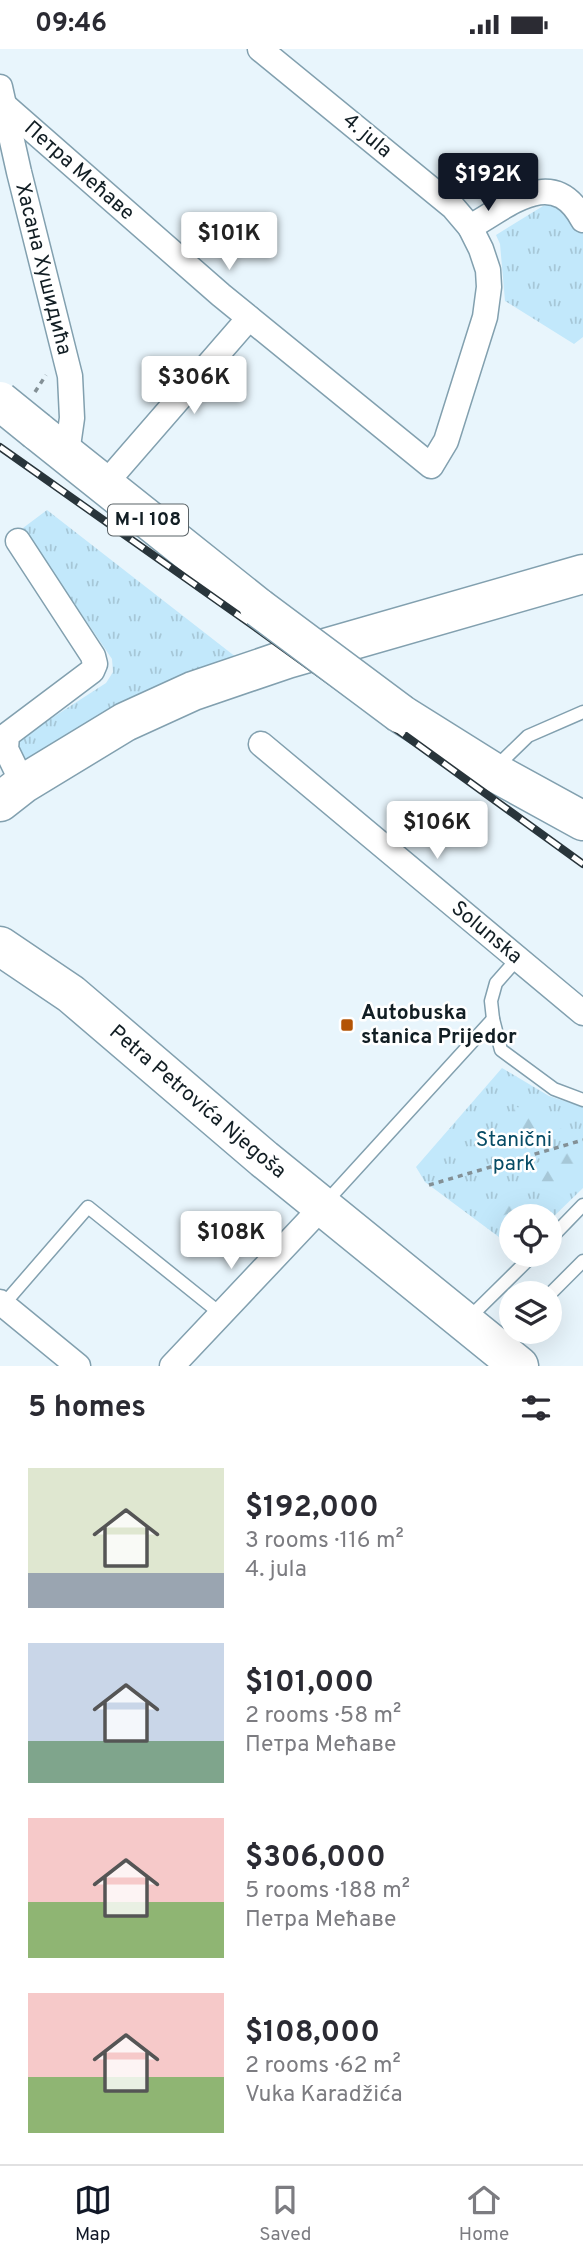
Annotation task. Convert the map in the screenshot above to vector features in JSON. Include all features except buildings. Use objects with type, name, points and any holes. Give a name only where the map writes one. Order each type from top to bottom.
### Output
[{"type":"main road","name":"M-I 108","points":[[0,401],[259,608],[401,714],[492,771],[583,821]]},
{"type":"main road","points":[[12,793],[125,722],[193,691],[287,659],[583,574]]},
{"type":"main road","name":"Petra Petrovića Njegoša","points":[[1,947],[71,994],[323,1206],[465,1322],[507,1351]]},
{"type":"street","name":"4. jula","points":[[260,49],[453,207],[470,227],[488,270],[489,288],[485,317],[446,441],[431,466]]},
{"type":"street","name":"Петра Мећаве","points":[[2,96],[249,318],[431,466]]},
{"type":"street","name":"Хасана Хушидића","points":[[2,96],[70,376],[72,418],[52,442]]},
{"type":"street","points":[[470,227],[527,194],[541,192],[564,198],[579,212],[583,220]]},
{"type":"street","points":[[104,485],[249,318]]},
{"type":"street","points":[[12,793],[6,749],[7,735],[92,671],[95,664],[93,656],[18,541]]},
{"type":"street","name":"Solunska","points":[[261,744],[583,1013]]},
{"type":"street","points":[[172,1366],[323,1206]]},
{"type":"street","points":[[2,1303],[78,1366]]},
{"type":"lane","points":[[492,771],[528,736],[583,712]]},
{"type":"lane","points":[[518,958],[496,983],[491,1001],[501,1050],[554,1089],[583,1100]]},
{"type":"lane","points":[[323,1206],[493,1019]]},
{"type":"lane","points":[[562,1227],[583,1205]]},
{"type":"lane","points":[[2,1303],[88,1207],[221,1314]]},
{"type":"lane","points":[[562,1282],[583,1261]]},
{"type":"lane","points":[[465,1322],[521,1267]]},
{"type":"path","points":[[429,1185],[583,1140]]},
{"type":"green space","points":[[550,204],[559,205],[583,231],[583,337],[574,344],[505,301],[500,244],[496,235]]},
{"type":"green space","points":[[47,510],[241,661],[26,763],[19,754],[19,743],[27,734],[106,683],[113,672],[112,659],[23,528]]},
{"type":"green space","name":"Stanični park","points":[[502,1068],[549,1096],[583,1107],[583,1188],[562,1208],[562,1204],[499,1204],[499,1237],[425,1182],[416,1167]]},
{"type":"green space","points":[[514,1106],[552,1119],[568,1136],[522,1146],[521,1130],[512,1118]]},
{"type":"green space","points":[[583,1147],[583,1175],[558,1194],[540,1187],[528,1175],[528,1166]]},
{"type":"green space","points":[[505,1196],[513,1196],[519,1203],[499,1204],[499,1217],[483,1208],[483,1201],[499,1202]]},
{"type":"railway","points":[[0,447],[583,864]]},
{"type":"place","name":"Autobuska stanica Prijedor","points":[[347,1025]]}]
